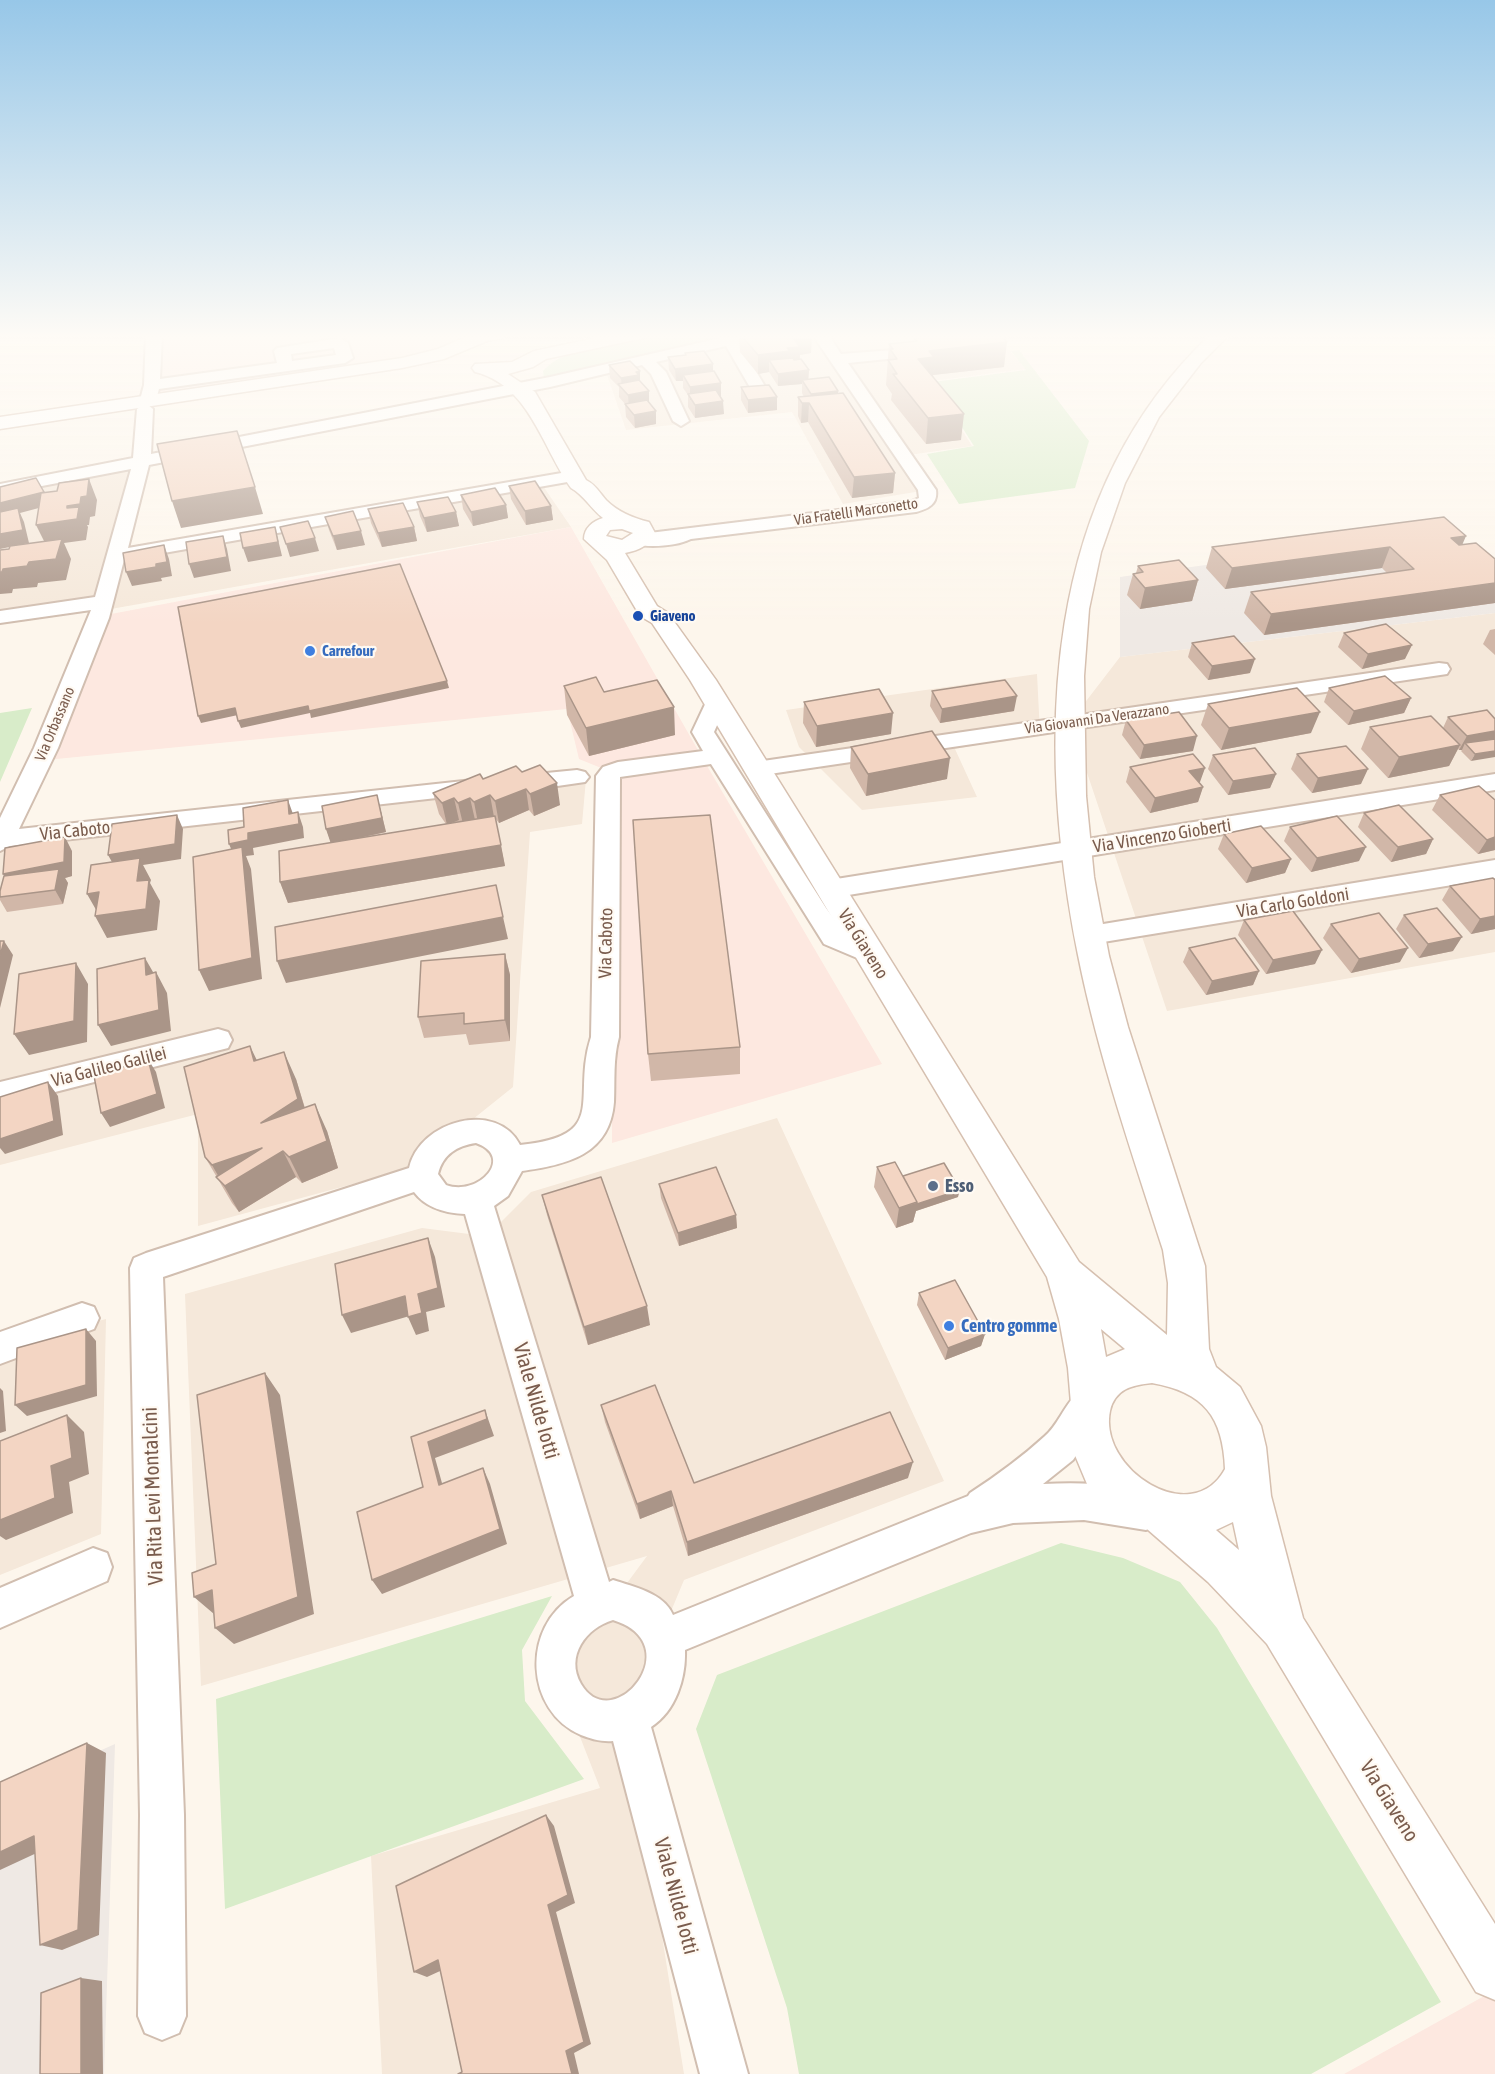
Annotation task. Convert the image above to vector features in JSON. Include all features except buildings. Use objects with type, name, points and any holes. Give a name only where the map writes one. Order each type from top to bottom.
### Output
[{"type":"main road","name":"Via Giaveno","points":[[548,431],[576,480],[586,488],[600,506],[622,522],[635,524],[641,537],[640,556],[645,575],[661,609],[660,618]]},
{"type":"main road","points":[[1091,1402],[1105,1381],[1123,1369],[1151,1364],[1189,1374],[1187,1264],[1102,994],[1076,849],[1070,723],[1073,647],[1079,600],[1095,534],[1124,462],[1141,431]]},
{"type":"main road","name":"Via Giaveno","points":[[576,480],[576,489],[590,510],[602,537],[617,557],[648,611],[660,618],[716,703],[1064,1271],[1085,1338],[1090,1370],[1091,1402],[1088,1432],[1092,1450],[1101,1468],[1116,1487],[1136,1502],[1162,1513],[1184,1516],[1205,1513],[1224,1503],[1238,1490],[1246,1470]]},
{"type":"main road","points":[[622,522],[606,524],[602,537],[622,547],[641,537]]},
{"type":"main road","name":"Via Giaveno","points":[[1064,1271],[1099,1304],[1225,1400],[1239,1420],[1247,1446],[1246,1470],[1259,1539],[1283,1628]]},
{"type":"main road","name":"Via Giaveno","points":[[1162,1513],[1224,1566],[1283,1628],[1495,1973]]},
{"type":"street","name":"Via Orbassano","points":[[1,841],[46,748],[99,618],[142,460],[145,431]]},
{"type":"street","points":[[0,489],[301,431]]},
{"type":"street","name":"Via Fratelli Marconetto","points":[[641,537],[681,537],[687,534],[916,506],[926,501],[927,490],[886,431]]},
{"type":"street","points":[[115,556],[576,480]]},
{"type":"street","points":[[0,616],[102,602]]},
{"type":"street","name":"Via Giovanni Da Verazzano","points":[[756,769],[1438,669]]},
{"type":"street","points":[[716,703],[703,732],[822,922],[833,936],[869,953]]},
{"type":"street","name":"Via Caboto","points":[[510,1159],[550,1156],[583,1141],[598,1113],[600,1050],[605,1037],[608,776],[610,772],[718,756]]},
{"type":"street","name":"Via Caboto","points":[[1,841],[577,777]]},
{"type":"street","name":"Via Vincenzo Gioberti","points":[[830,889],[1495,782]]},
{"type":"street","name":"Via Carlo Goldoni","points":[[1091,935],[1495,869]]},
{"type":"street","name":"Via Galileo Galilei","points":[[0,1094],[218,1041]]},
{"type":"street","points":[[476,1131],[493,1135],[504,1145],[510,1159],[506,1176],[501,1183],[494,1190],[476,1199],[456,1202],[446,1200],[431,1190],[423,1176],[425,1161],[429,1153],[441,1141],[458,1132],[476,1131]]},
{"type":"street","name":"Via Rita Levi Montalcini","points":[[162,2016],[162,1815],[146,1268],[423,1176]]},
{"type":"street","name":"Viale Nilde Iotti","points":[[476,1199],[596,1604]]},
{"type":"street","points":[[0,1348],[82,1318]]},
{"type":"street","points":[[971,1514],[1010,1488],[1060,1447],[1091,1402]]},
{"type":"street","points":[[664,1638],[971,1514],[1013,1504],[1084,1501],[1162,1513]]},
{"type":"street","points":[[0,1608],[93,1567]]},
{"type":"street","points":[[613,1600],[635,1604],[649,1614],[664,1638],[667,1662],[663,1679],[647,1705],[627,1717],[610,1721],[585,1716],[573,1708],[563,1695],[555,1663],[560,1640],[576,1617],[596,1604],[613,1600]]},
{"type":"street","name":"Viale Nilde Iotti","points":[[627,1717],[724,2074]]},
{"type":"shaded area","points":[[802,431],[962,431],[972,446],[909,455],[927,490],[843,504]]},
{"type":"shaded area","points":[[149,462],[115,556],[541,483],[571,527],[111,609],[0,612],[0,493]]},
{"type":"shaded area","points":[[571,527],[703,759],[882,1064],[612,1143],[611,772],[579,759],[567,709],[46,760],[111,614]]},
{"type":"shaded area","points":[[1433,533],[1495,585],[1495,613],[1120,657],[1120,577]]},
{"type":"shaded area","points":[[1495,613],[1495,952],[1167,1011],[1070,722],[1120,657]]},
{"type":"shaded area","points":[[1037,674],[1040,733],[955,749],[977,797],[862,810],[799,747],[786,710]]},
{"type":"shaded area","points":[[586,779],[582,824],[530,832],[513,1087],[412,1168],[198,1226],[198,1114],[0,1165],[0,843]]},
{"type":"shaded area","points":[[777,1118],[944,1481],[684,1580],[627,1717],[684,2074],[382,2074],[371,1856],[600,1788],[557,1678],[647,1556],[201,1686],[185,1294],[422,1228],[469,1234],[500,1223],[531,1192]]},
{"type":"shaded area","points":[[106,1319],[101,1534],[0,1575],[0,1346]]},
{"type":"shaded area","points":[[115,1744],[104,2074],[0,2074],[0,1795]]},
{"type":"shaded area","points":[[1495,1990],[1495,2074],[1344,2074]]},
{"type":"green space","points":[[964,431],[1081,431],[1089,441],[1075,488],[959,504],[927,454],[974,446]]},
{"type":"green space","points":[[32,708],[0,782],[0,713]]},
{"type":"green space","points":[[1061,1543],[1123,1558],[1180,1582],[1217,1628],[1441,2002],[1311,2074],[799,2074],[787,2008],[696,1729],[717,1675]]},
{"type":"green space","points":[[552,1596],[522,1650],[525,1701],[584,1779],[225,1909],[216,1699]]},
{"type":"place","name":"Giaveno","points":[[638,616]]},
{"type":"place","name":"Carrefour","points":[[310,651]]},
{"type":"place","name":"Esso","points":[[933,1186]]},
{"type":"place","name":"Centro gomme","points":[[949,1326]]}]
